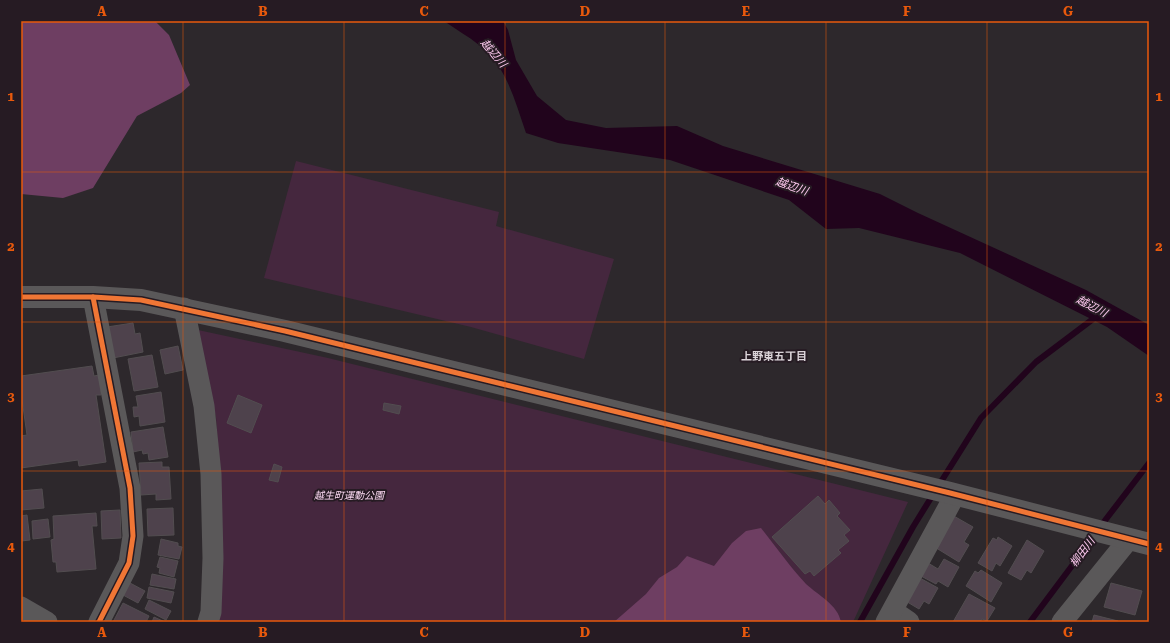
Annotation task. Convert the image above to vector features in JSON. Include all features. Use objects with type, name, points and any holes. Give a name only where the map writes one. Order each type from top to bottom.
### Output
[{"type":"street","points":[[21,297],[93,297],[141,300],[184,308],[285,331],[953,494],[1132,540],[1062,622]]},
{"type":"street","points":[[93,297],[130,488],[133,536],[129,563],[99,622]]},
{"type":"street","points":[[184,308],[204,406],[212,474],[213,558],[211,612],[208,622]]},
{"type":"street","points":[[896,618],[953,494]]},
{"type":"street","points":[[21,607],[47,622]]},
{"type":"green space","points":[[296,161],[499,212],[496,226],[614,259],[584,359],[471,327],[264,278]]},
{"type":"green space","name":"越生町運動公園","points":[[198,330],[328,358],[908,502],[853,622],[217,622],[220,473],[216,418]]},
{"type":"shaded area","points":[[21,21],[155,21],[169,35],[190,85],[181,93],[137,116],[93,188],[63,198],[21,194]]},
{"type":"shaded area","points":[[761,528],[806,584],[832,605],[841,622],[614,622],[646,594],[659,578],[677,567],[687,556],[714,566],[732,543],[746,531]]},
{"type":"water","name":"越辺川","points":[[444,21],[503,21],[508,30],[516,60],[537,96],[566,120],[606,128],[677,126],[723,146],[880,194],[1086,290],[1149,325],[1149,356],[1107,327],[960,253],[859,228],[826,229],[789,200],[670,160],[558,143],[526,133],[514,97],[497,63],[479,45]]},
{"type":"building","points":[[133,323],[135,334],[140,333],[143,352],[113,358],[107,327]]},
{"type":"building","points":[[178,346],[183,370],[165,374],[160,350]]},
{"type":"building","points":[[152,355],[158,387],[134,391],[128,359]]},
{"type":"building","points":[[92,366],[94,376],[99,375],[101,395],[96,395],[106,462],[79,466],[78,460],[21,468],[21,436],[27,435],[21,392],[21,376]]},
{"type":"building","points":[[161,392],[165,422],[140,426],[139,416],[134,417],[133,407],[138,407],[136,396]]},
{"type":"building","points":[[238,395],[262,405],[251,433],[227,423]]},
{"type":"building","points":[[384,403],[401,406],[399,414],[383,410]]},
{"type":"building","points":[[163,427],[168,457],[149,460],[148,453],[143,454],[142,450],[133,452],[131,432]]},
{"type":"building","points":[[162,462],[162,467],[169,467],[171,499],[156,500],[156,494],[141,495],[139,463]]},
{"type":"building","points":[[274,464],[282,467],[278,482],[269,480]]},
{"type":"building","points":[[42,489],[44,508],[21,510],[21,491]]},
{"type":"building","points":[[818,496],[825,504],[829,500],[840,513],[837,516],[850,530],[844,535],[849,541],[838,550],[841,553],[814,576],[810,571],[805,574],[772,537]]},
{"type":"building","points":[[173,508],[174,535],[148,536],[147,509]]},
{"type":"building","points":[[120,510],[121,538],[102,539],[101,511]]},
{"type":"building","points":[[96,513],[97,526],[92,526],[96,569],[57,572],[56,562],[53,562],[51,540],[54,539],[53,516]]},
{"type":"building","points":[[27,515],[30,540],[21,541],[21,516]]},
{"type":"building","points":[[952,515],[973,527],[964,542],[969,545],[959,562],[933,546]]},
{"type":"building","points":[[48,519],[50,537],[33,539],[32,521]]},
{"type":"building","points":[[998,537],[1012,546],[1000,566],[996,563],[992,571],[978,563],[993,538],[997,540]]},
{"type":"building","points":[[161,539],[178,543],[178,546],[182,547],[179,559],[158,555]]},
{"type":"building","points":[[1027,540],[1044,551],[1031,573],[1027,570],[1021,580],[1008,573]]},
{"type":"building","points":[[160,557],[178,561],[174,577],[159,573],[160,568],[157,567]]},
{"type":"building","points":[[944,559],[959,567],[948,587],[938,581],[936,584],[921,576],[928,563],[938,569]]},
{"type":"building","points":[[981,570],[1002,583],[991,602],[966,586],[975,571],[978,573]]},
{"type":"building","points":[[152,574],[176,579],[174,589],[150,585]]},
{"type":"building","points":[[918,577],[938,588],[929,604],[924,601],[919,609],[904,600]]},
{"type":"building","points":[[130,583],[145,591],[138,603],[123,595]]},
{"type":"building","points":[[1111,583],[1142,591],[1135,615],[1104,607]]},
{"type":"building","points":[[149,587],[174,592],[171,603],[147,598]]},
{"type":"building","points":[[969,594],[995,608],[987,621],[982,619],[980,622],[953,622]]},
{"type":"building","points":[[149,600],[171,611],[166,620],[145,609]]},
{"type":"building","points":[[123,603],[149,616],[146,622],[113,622]]},
{"type":"building","points":[[1094,615],[1118,621],[1118,622],[1092,622]]},
{"type":"building","points":[[154,617],[165,622],[152,622]]},
{"type":"waterway","name":"越辺川","points":[[939,485],[981,418],[1036,362],[1097,316]]},
{"type":"waterway","name":"柳田川","points":[[1100,527],[1149,463]]},
{"type":"waterway","points":[[860,622],[913,527],[934,493]]},
{"type":"waterway","name":"柳田川","points":[[1030,622],[1095,535]]},
{"type":"cycle path","points":[[21,297],[93,297],[141,300],[285,331],[950,493],[1149,544]]},
{"type":"cycle path","points":[[93,297],[130,488],[133,536],[129,563],[99,622]]},
{"type":"district","name":"上野東五丁目","points":[[774,356]]}]
